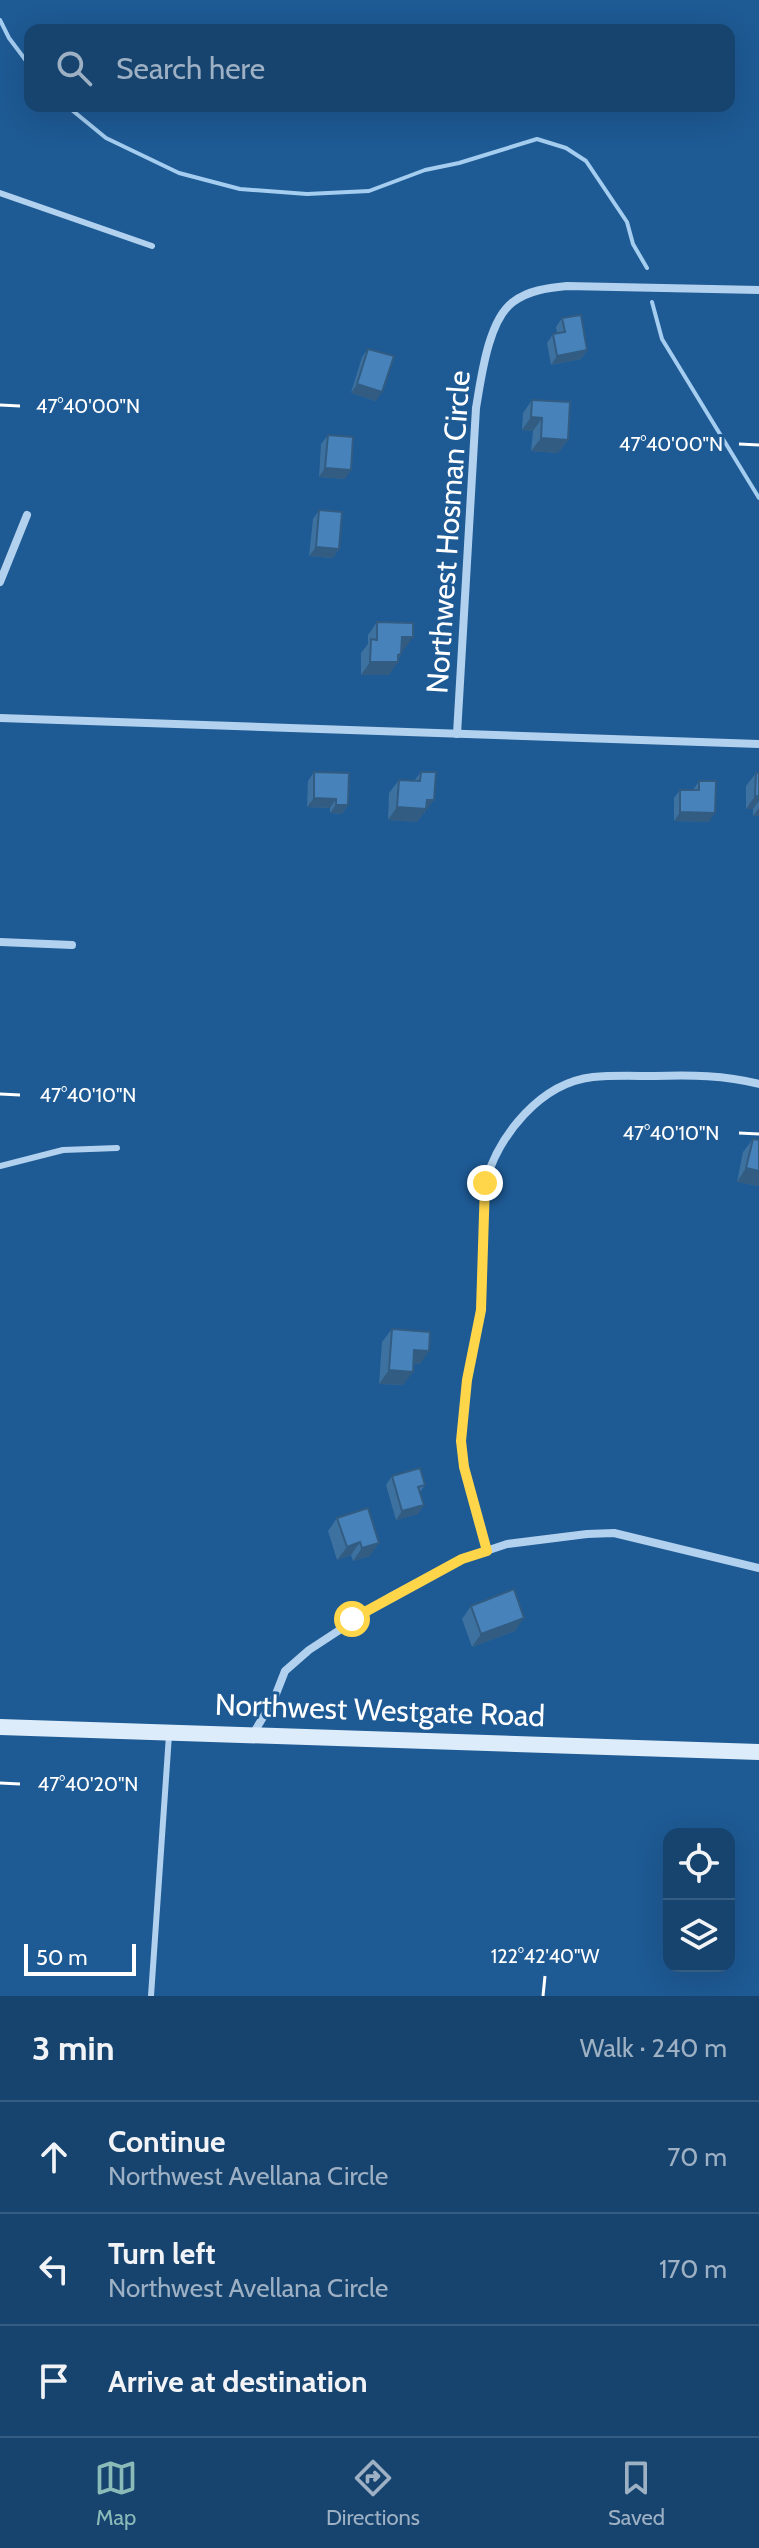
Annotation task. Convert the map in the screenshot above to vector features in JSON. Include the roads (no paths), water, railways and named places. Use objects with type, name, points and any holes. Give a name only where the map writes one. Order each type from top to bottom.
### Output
[{"type":"street","name":"Northwest Hosman Circle","points":[[457,734],[476,408],[484,364],[499,319],[511,302],[537,290],[567,286],[759,290]]},
{"type":"street","points":[[0,582],[27,515]]},
{"type":"street","name":"Northwest Hosman Circle","points":[[0,718],[759,744]]},
{"type":"street","points":[[0,942],[72,945]]},
{"type":"street","points":[[487,1551],[464,1467],[461,1421],[481,1310],[485,1183],[490,1164],[525,1113],[573,1082],[592,1077],[691,1075],[731,1077],[759,1084]]},
{"type":"street","points":[[253,1734],[274,1699],[285,1671],[309,1650],[390,1597],[462,1559],[530,1540],[614,1533],[759,1568]]},
{"type":"street","name":"Northwest Westgate Road","points":[[0,1727],[759,1752]]},
{"type":"lane","points":[[0,193],[152,246]]},
{"type":"lane","points":[[0,1166],[63,1150],[117,1148]]},
{"type":"lane","points":[[151,1996],[169,1732]]},
{"type":"waterway","points":[[0,20],[24,58]]},
{"type":"waterway","points":[[74,112],[106,138],[179,173],[240,189],[307,194],[369,191],[425,170],[537,139],[566,148],[586,161],[627,222],[633,244],[647,268]]},
{"type":"waterway","points":[[652,302],[662,339],[759,498]]}]
